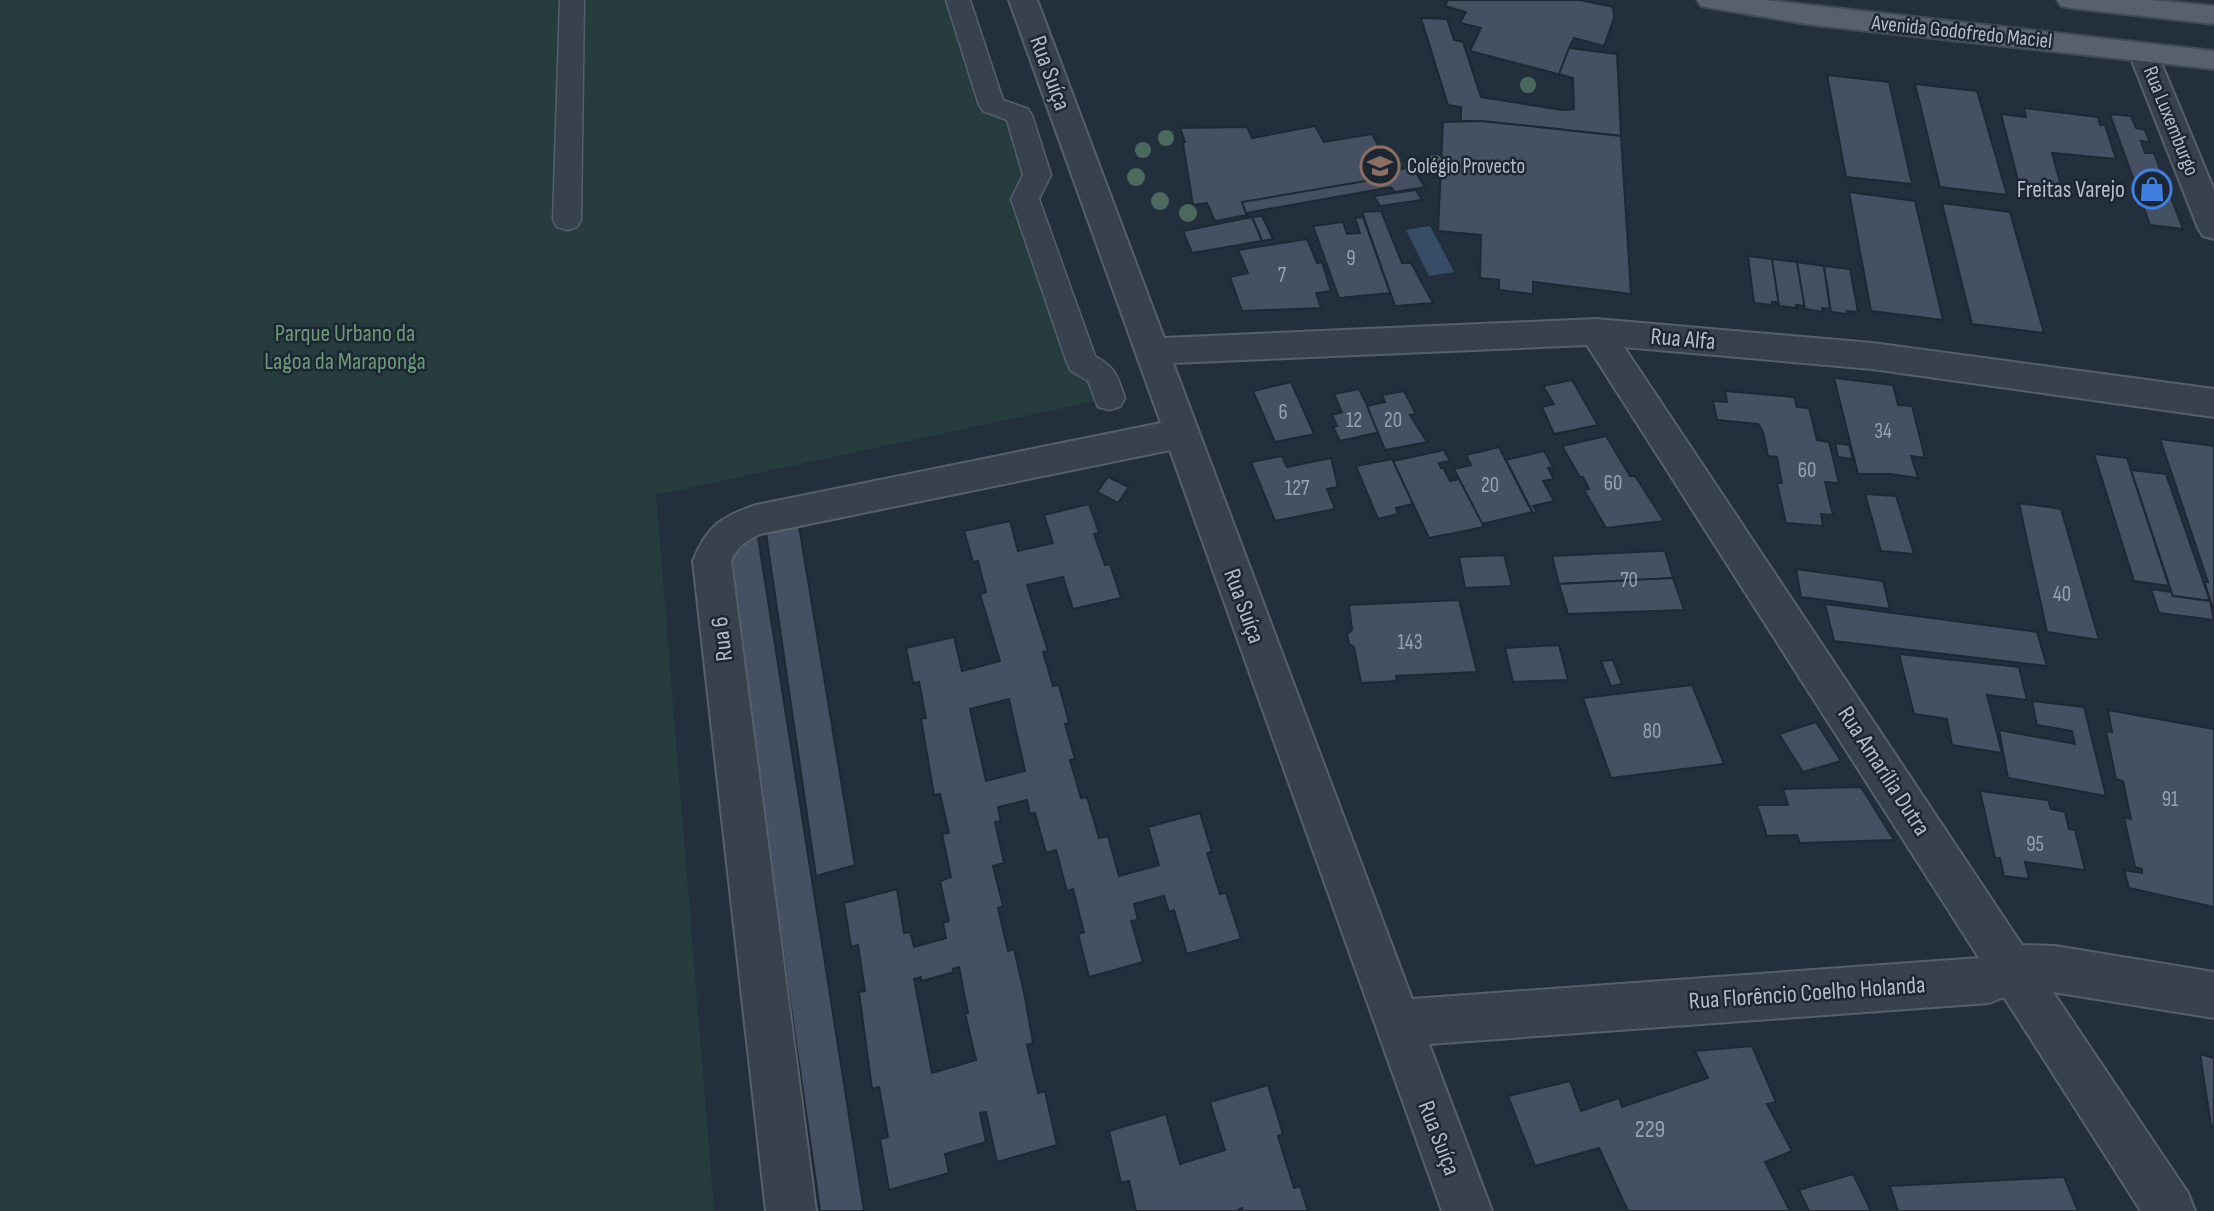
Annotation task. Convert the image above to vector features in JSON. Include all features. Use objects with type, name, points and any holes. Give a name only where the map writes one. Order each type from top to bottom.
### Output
[{"type":"main road","name":"Avenida Godofredo Maciel","points":[[1711,0],[1813,16],[2214,60]]},
{"type":"main road","name":"Avenida Godofredo Maciel","points":[[2071,0],[2120,3],[2214,15]]},
{"type":"street","points":[[566,220],[572,0]]},
{"type":"street","points":[[958,0],[992,105],[1019,115],[1037,174],[1025,199],[1082,363],[1101,374],[1109,398]]},
{"type":"street","name":"Rua Suíça","points":[[1023,0],[1467,1211]]},
{"type":"street","name":"Rua Luxemburgo","points":[[2143,53],[2214,228]]},
{"type":"street","name":"Rua Alfa","points":[[1150,351],[1596,332],[1872,356],[2214,403]]},
{"type":"street","name":"Rua Amarília Dutra","points":[[1596,332],[2170,1211]]},
{"type":"street","name":"Rua 6","points":[[791,1211],[712,561],[717,545],[731,530],[756,520],[1182,433]]},
{"type":"street","name":"Rua Florêncio Coelho Holanda","points":[[1396,1023],[1989,980],[2012,967],[2055,969],[2214,995]]},
{"type":"green space","name":"Parque Urbano da Lagoa da Maraponga","points":[[0,0],[958,0],[992,105],[1019,115],[1025,199],[1109,398],[656,495],[714,1211],[0,1211]]},
{"type":"water","points":[[1430,226],[1454,272],[1429,276],[1406,230]]},
{"type":"building","points":[[1448,0],[1580,0],[1613,7],[1614,18],[1604,46],[1574,38],[1569,48],[1617,54],[1621,136],[1461,121],[1461,107],[1448,105],[1421,18],[1447,19],[1454,40],[1463,42],[1481,97],[1562,110],[1574,109],[1573,78],[1470,51],[1481,28],[1460,23],[1466,12],[1445,6]]},
{"type":"building","points":[[1421,18],[1447,19],[1454,40],[1463,42],[1481,97],[1562,110],[1574,109],[1573,78],[1559,74],[1569,48],[1617,54],[1621,136],[1461,121],[1461,107],[1448,105]]},
{"type":"building","points":[[1827,75],[1889,82],[1912,184],[1846,177]]},
{"type":"building","points":[[1915,84],[1977,91],[2007,195],[1940,187]]},
{"type":"building","points":[[2024,108],[2098,117],[2100,125],[2105,125],[2116,159],[2052,153],[2062,189],[2019,184],[2001,114],[2026,117]]},
{"type":"building","points":[[2110,114],[2131,116],[2136,128],[2145,130],[2150,142],[2141,141],[2145,153],[2154,153],[2183,229],[2150,225]]},
{"type":"building","points":[[1481,121],[1621,136],[1631,294],[1533,282],[1533,294],[1499,290],[1499,280],[1480,278],[1481,235],[1438,231],[1443,122]]},
{"type":"building","points":[[1315,126],[1324,142],[1372,134],[1392,171],[1412,167],[1425,187],[1395,192],[1391,187],[1215,221],[1207,203],[1193,205],[1183,143],[1185,142],[1180,128],[1247,127],[1252,138]]},
{"type":"building","points":[[1412,167],[1425,187],[1395,192],[1391,187],[1246,213],[1242,202],[1395,176],[1392,171]]},
{"type":"building","points":[[1416,190],[1422,200],[1380,206],[1374,196]]},
{"type":"building","points":[[1849,192],[1915,201],[1943,320],[1871,311]]},
{"type":"building","points":[[1942,203],[2010,212],[2044,333],[1972,324]]},
{"type":"building","points":[[1381,211],[1402,263],[1411,263],[1433,303],[1395,306],[1362,212]]},
{"type":"building","points":[[1262,216],[1273,239],[1262,241],[1252,217]]},
{"type":"building","points":[[1252,217],[1262,241],[1192,253],[1183,231]]},
{"type":"building","points":[[1363,217],[1390,293],[1339,298],[1313,226],[1343,222],[1347,234],[1360,233],[1355,218]]},
{"type":"building","points":[[1307,239],[1317,263],[1322,262],[1331,291],[1316,293],[1321,308],[1242,311],[1230,277],[1248,273],[1238,250]]},
{"type":"building","points":[[1748,256],[1772,259],[1779,302],[1772,302],[1772,305],[1754,303]]},
{"type":"building","points":[[1772,259],[1797,262],[1805,306],[1779,306]]},
{"type":"building","points":[[1797,262],[1824,266],[1830,309],[1822,308],[1823,312],[1805,309]]},
{"type":"building","points":[[1824,266],[1850,269],[1858,312],[1831,312]]},
{"type":"building","points":[[1834,378],[1893,385],[1898,405],[1912,406],[1925,458],[1911,456],[1918,478],[1890,474],[1858,474]]},
{"type":"building","points":[[1572,380],[1598,425],[1554,434],[1542,407],[1554,404],[1543,386]]},
{"type":"building","points":[[1291,382],[1314,434],[1275,442],[1253,391]]},
{"type":"building","points":[[1359,389],[1380,432],[1340,441],[1333,427],[1337,426],[1332,415],[1342,412],[1334,394]]},
{"type":"building","points":[[1404,391],[1416,414],[1410,415],[1427,442],[1385,450],[1367,406],[1385,402],[1382,395]]},
{"type":"building","points":[[1725,391],[1794,397],[1797,407],[1809,408],[1817,440],[1829,442],[1839,483],[1825,482],[1833,515],[1821,514],[1823,526],[1786,523],[1777,483],[1782,483],[1777,457],[1768,456],[1763,432],[1758,424],[1717,420],[1713,401],[1727,402]]},
{"type":"building","points":[[1606,436],[1630,476],[1635,476],[1664,521],[1606,528],[1584,490],[1589,489],[1583,477],[1580,477],[1562,446]]},
{"type":"building","points":[[2160,439],[2214,446],[2214,611],[2204,581],[2208,582]]},
{"type":"building","points":[[1835,443],[1849,445],[1853,459],[1838,457]]},
{"type":"building","points":[[1499,447],[1532,512],[1482,524],[1454,469],[1471,465],[1466,455]]},
{"type":"building","points":[[1444,450],[1450,461],[1439,463],[1441,468],[1443,467],[1450,481],[1459,479],[1484,527],[1429,538],[1393,461]]},
{"type":"building","points":[[1544,451],[1553,467],[1548,468],[1554,479],[1543,481],[1554,501],[1533,506],[1537,512],[1533,513],[1506,460]]},
{"type":"building","points":[[2094,454],[2127,458],[2169,586],[2134,581]]},
{"type":"building","points":[[1282,456],[1287,467],[1331,458],[1338,487],[1327,489],[1335,509],[1275,521],[1251,462]]},
{"type":"building","points":[[1392,459],[1413,504],[1396,508],[1398,514],[1378,519],[1356,466]]},
{"type":"building","points":[[2131,470],[2166,474],[2210,601],[2173,596]]},
{"type":"building","points":[[1108,477],[1129,487],[1118,503],[1097,492]]},
{"type":"building","points":[[1865,494],[1896,496],[1914,554],[1881,551]]},
{"type":"building","points":[[2019,503],[2061,509],[2099,640],[2047,632]]},
{"type":"building","points":[[1089,504],[1099,533],[1094,534],[1105,565],[1110,564],[1121,598],[1073,609],[1063,577],[1027,585],[1048,651],[1043,652],[1053,686],[1059,685],[1069,723],[1065,724],[1075,759],[1070,760],[1081,798],[1087,797],[1099,838],[1108,836],[1119,876],[1159,865],[1148,827],[1200,813],[1212,852],[1207,853],[1220,894],[1226,893],[1241,939],[1187,954],[1174,910],[1169,912],[1164,896],[1134,904],[1138,920],[1131,921],[1143,962],[1089,977],[1078,934],[1084,932],[1073,889],[1067,891],[1056,850],[1046,853],[1035,813],[1030,814],[1027,800],[998,807],[1001,821],[995,822],[1004,863],[993,866],[1003,906],[998,908],[1008,951],[1014,949],[1025,997],[1033,1043],[1027,1045],[1038,1093],[1045,1091],[1057,1145],[997,1162],[986,1112],[980,1113],[986,1142],[945,1154],[949,1173],[889,1190],[880,1139],[888,1137],[879,1087],[872,1089],[859,992],[865,991],[858,945],[851,947],[844,903],[897,889],[904,933],[910,932],[914,947],[946,938],[943,923],[949,921],[940,881],[951,877],[942,834],[949,833],[940,794],[934,795],[921,719],[926,718],[919,682],[913,683],[906,648],[954,637],[962,671],[1000,661],[980,594],[986,592],[978,561],[973,562],[964,531],[1010,521],[1018,551],[1053,543],[1044,515]],"holes":[[[1009,699],[1025,771],[986,781],[970,709]],[[959,967],[968,1013],[965,1013],[976,1060],[932,1073],[914,979],[921,977],[922,981],[954,972],[953,969]]]},
{"type":"building","points":[[799,526],[855,865],[816,876],[766,533]]},
{"type":"building","points":[[758,537],[864,1211],[820,1211],[725,544]]},
{"type":"building","points":[[1665,551],[1673,578],[1559,584],[1552,556]]},
{"type":"building","points":[[1504,555],[1512,586],[1465,588],[1459,557]]},
{"type":"building","points":[[1796,569],[1883,581],[1890,609],[1801,597]]},
{"type":"building","points":[[1673,578],[1684,610],[1568,614],[1559,584]]},
{"type":"building","points":[[2151,589],[2171,592],[2173,596],[2210,601],[2214,620],[2159,613]]},
{"type":"building","points":[[1459,600],[1477,672],[1396,676],[1397,681],[1361,683],[1354,647],[1349,644],[1347,634],[1352,630],[1349,605]]},
{"type":"building","points":[[1825,604],[2037,632],[2047,666],[1834,641]]},
{"type":"building","points":[[1559,645],[1568,680],[1513,682],[1505,648]]},
{"type":"building","points":[[1899,654],[2019,667],[2027,700],[1987,695],[2002,753],[1952,745],[1947,719],[1914,714]]},
{"type":"building","points":[[1613,660],[1622,684],[1611,686],[1601,661]]},
{"type":"building","points":[[1692,685],[1724,764],[1611,778],[1583,698]]},
{"type":"building","points":[[2032,701],[2084,707],[2106,796],[2008,778],[1999,730],[2075,744],[2072,731],[2037,725]]},
{"type":"building","points":[[2108,710],[2214,729],[2214,907],[2129,888],[2124,870],[2142,873],[2142,869],[2135,867],[2124,817],[2131,819],[2123,781],[2116,779],[2106,731],[2112,732]]},
{"type":"building","points":[[1816,722],[1841,761],[1803,772],[1779,734]]},
{"type":"building","points":[[1861,787],[1894,840],[1800,843],[1797,835],[1767,836],[1757,805],[1788,805],[1783,789]]},
{"type":"building","points":[[1980,791],[2048,800],[2051,809],[2065,812],[2069,829],[2075,830],[2085,870],[2025,862],[2029,879],[2004,876],[2000,858],[1995,858]]},
{"type":"building","points":[[1752,1046],[1776,1102],[1767,1104],[1792,1151],[1765,1162],[1790,1211],[1628,1211],[1599,1148],[1535,1166],[1508,1096],[1570,1081],[1581,1111],[1619,1098],[1622,1107],[1708,1078],[1695,1051]]},
{"type":"building","points":[[2200,1054],[2214,1058],[2214,1127],[2211,1126]]},
{"type":"building","points":[[1268,1085],[1283,1134],[1278,1136],[1294,1188],[1300,1186],[1308,1211],[1243,1211],[1242,1208],[1236,1211],[1136,1211],[1129,1181],[1121,1183],[1109,1131],[1166,1114],[1180,1164],[1225,1150],[1210,1102]]},
{"type":"building","points":[[1853,1174],[1871,1211],[1809,1211],[1799,1190]]},
{"type":"building","points":[[2064,1177],[2078,1211],[1898,1211],[1890,1186]]},
{"type":"place","name":"Colégio Provecto","points":[[1380,166]]},
{"type":"place","name":"Freitas Varejo","points":[[2152,189]]}]
